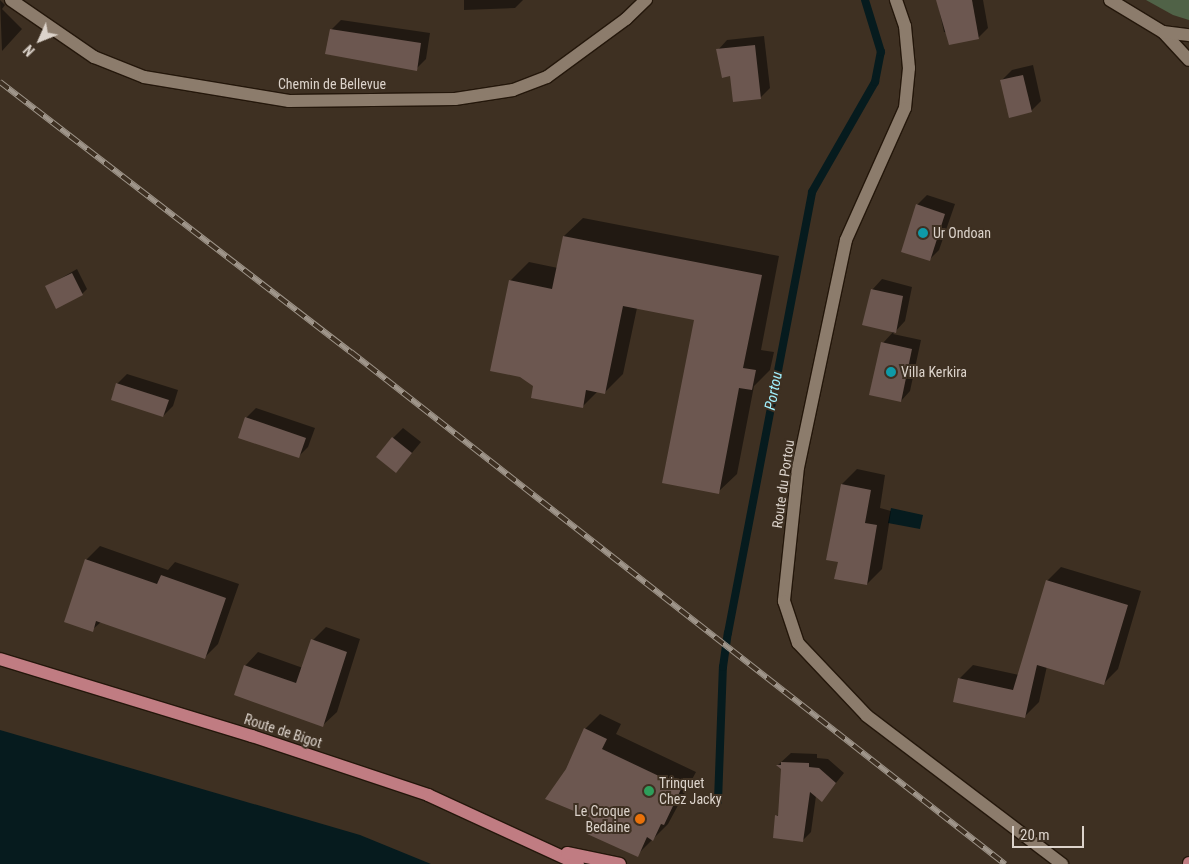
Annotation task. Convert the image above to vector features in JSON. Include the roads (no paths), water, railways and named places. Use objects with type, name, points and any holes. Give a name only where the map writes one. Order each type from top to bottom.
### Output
[{"type":"main road","name":"Route de Bigot","points":[[0,659],[252,736],[428,795],[578,864]]},
{"type":"main road","name":"Route de Bigot","points":[[549,850],[620,864]]},
{"type":"street","name":"Chemin de Bellevue","points":[[11,0],[94,57],[144,77],[289,101],[455,99],[513,90],[547,77],[626,18],[646,0]]},
{"type":"street","name":"Route du Portou","points":[[896,0],[905,26],[908,68],[905,108],[846,240],[798,467],[784,601],[798,643],[867,716],[1062,864]]},
{"type":"street","points":[[1110,0],[1163,32],[1189,60]]},
{"type":"street","points":[[1163,32],[1189,35]]},
{"type":"water","points":[[891,508],[923,515],[920,529],[888,523]]},
{"type":"water","points":[[0,730],[360,835],[431,864],[0,864]]},
{"type":"waterway","name":"Portou","points":[[718,801],[723,667],[728,633],[812,192],[875,82],[881,52],[865,0]]},
{"type":"railway","points":[[0,82],[351,352],[1005,864]]},
{"type":"place","name":"Ur Ondoan","points":[[923,233]]},
{"type":"place","name":"Villa Kerkira","points":[[891,372]]},
{"type":"place","name":"Trinquet Chez Jacky","points":[[649,791]]},
{"type":"place","name":"Le Croque Bedaine","points":[[640,819]]}]
